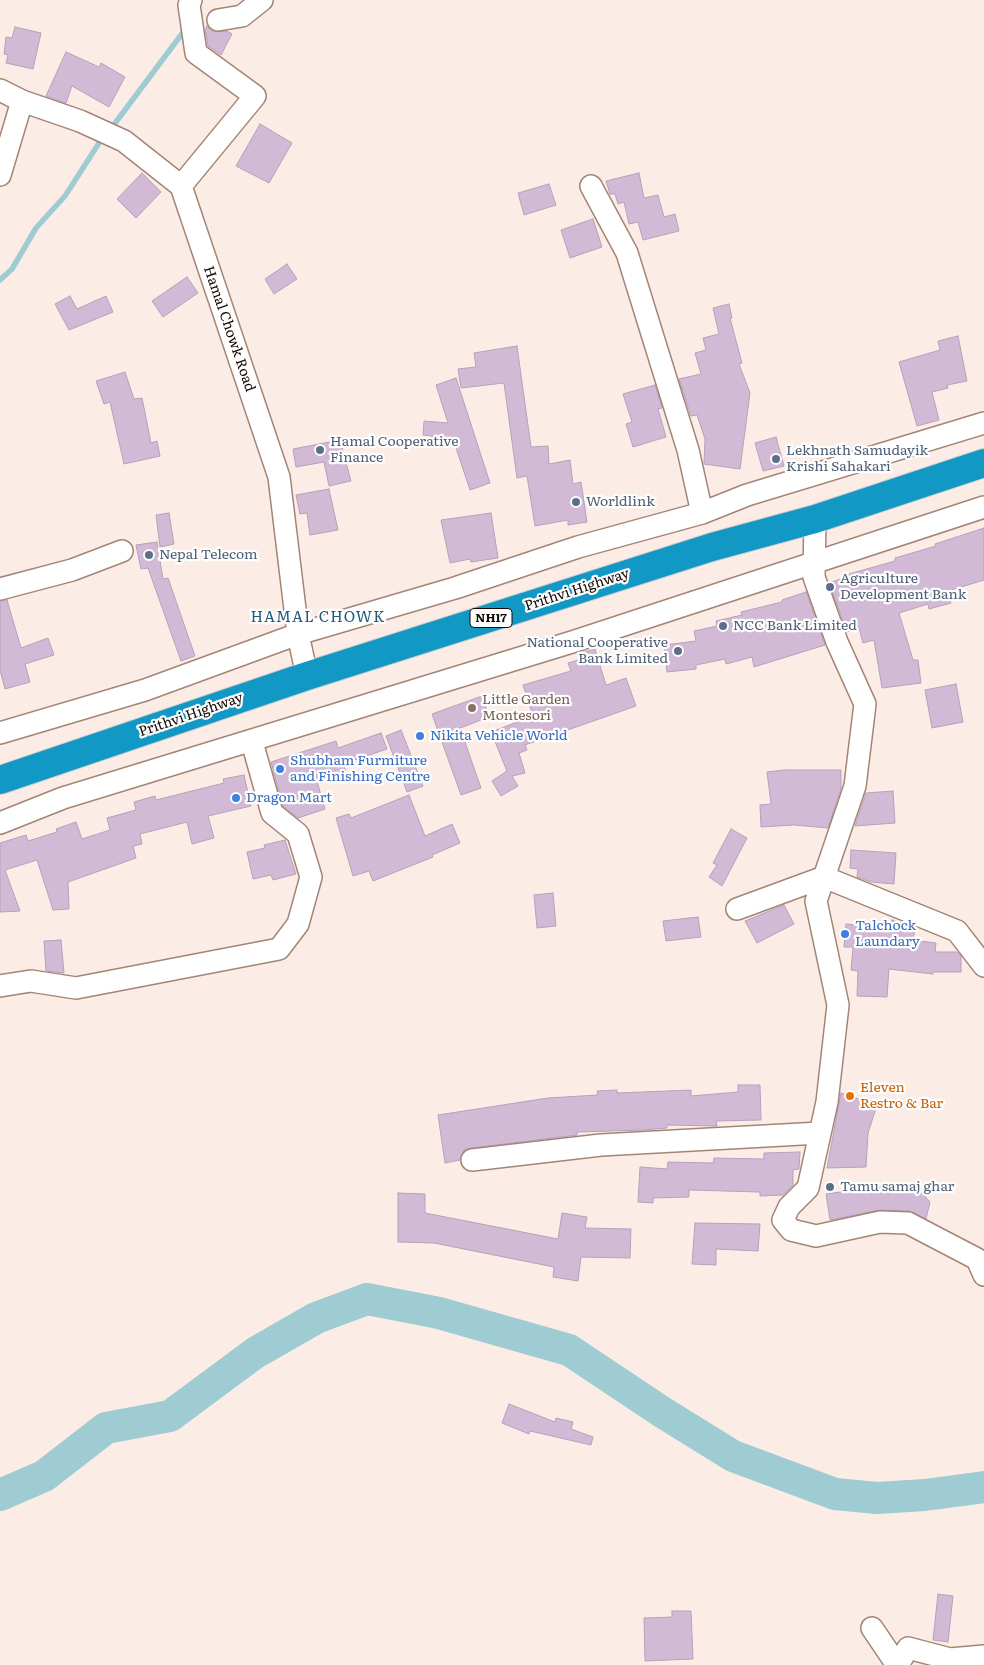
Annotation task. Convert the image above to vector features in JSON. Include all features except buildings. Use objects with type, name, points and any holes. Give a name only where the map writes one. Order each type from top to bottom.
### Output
[{"type":"highway","name":"Prithvi Highway","points":[[0,780],[307,676],[712,547],[816,519],[984,463]]},
{"type":"street","points":[[0,90],[22,101],[80,121],[124,141],[181,186],[255,96],[196,53],[189,5],[191,0]]},
{"type":"street","points":[[218,20],[242,16],[262,0]]},
{"type":"street","points":[[0,175],[22,101]]},
{"type":"street","name":"Hamal Chowk Road","points":[[181,186],[279,477],[298,634],[307,676]]},
{"type":"street","points":[[591,186],[627,252],[688,450],[702,513]]},
{"type":"street","points":[[0,733],[145,690],[298,634],[455,588],[578,548],[702,513],[756,492],[984,422]]},
{"type":"street","points":[[0,823],[64,798],[252,742],[572,642],[984,507]]},
{"type":"street","points":[[816,519],[814,577],[837,642],[865,704],[855,786],[816,901],[838,1005],[827,1102],[808,1188],[788,1208],[783,1220],[791,1230],[816,1236],[880,1222],[908,1223],[977,1259],[984,1275]]},
{"type":"street","points":[[0,589],[72,570],[122,550]]},
{"type":"street","points":[[0,986],[31,981],[76,988],[279,949],[298,924],[311,877],[298,834],[272,813],[252,742]]},
{"type":"street","points":[[736,909],[824,877],[957,930],[984,966]]},
{"type":"street","points":[[472,1160],[601,1145],[820,1133]]},
{"type":"street","points":[[872,1628],[898,1665],[908,1648],[950,1659],[984,1656]]},
{"type":"waterway","points":[[113,126],[187,27]]},
{"type":"waterway","points":[[0,280],[12,269],[36,228],[65,196],[99,143]]},
{"type":"waterway","points":[[0,1495],[44,1476],[106,1428],[170,1416],[255,1353],[316,1318],[367,1299],[439,1313],[569,1350],[662,1412],[733,1456],[835,1494],[877,1498],[925,1495],[984,1487]]},
{"type":"place","name":"Hamal Cooperative Finance","points":[[320,450]]},
{"type":"place","name":"Lekhnath Samudayik Krishi Sahakari","points":[[776,459]]},
{"type":"place","name":"Worldlink","points":[[576,502]]},
{"type":"place","name":"Nepal Telecom","points":[[149,555]]},
{"type":"place","name":"Agriculture Development Bank","points":[[830,587]]},
{"type":"place","name":"NCC Bank Limited","points":[[723,626]]},
{"type":"place","name":"National Cooperative Bank Limited","points":[[678,651]]},
{"type":"place","name":"Little Garden Montesori","points":[[472,708]]},
{"type":"place","name":"Nikita Vehicle World","points":[[420,736]]},
{"type":"place","name":"Shubham Furmiture and Finishing Centre","points":[[280,769]]},
{"type":"place","name":"Dragon Mart","points":[[236,798]]},
{"type":"place","name":"Talchock Laundary","points":[[845,934]]},
{"type":"place","name":"Eleven Restro & Bar","points":[[850,1096]]},
{"type":"place","name":"Tamu samaj ghar","points":[[830,1187]]},
{"type":"district","name":"HAMAL CHOWK","points":[[318,618]]}]
